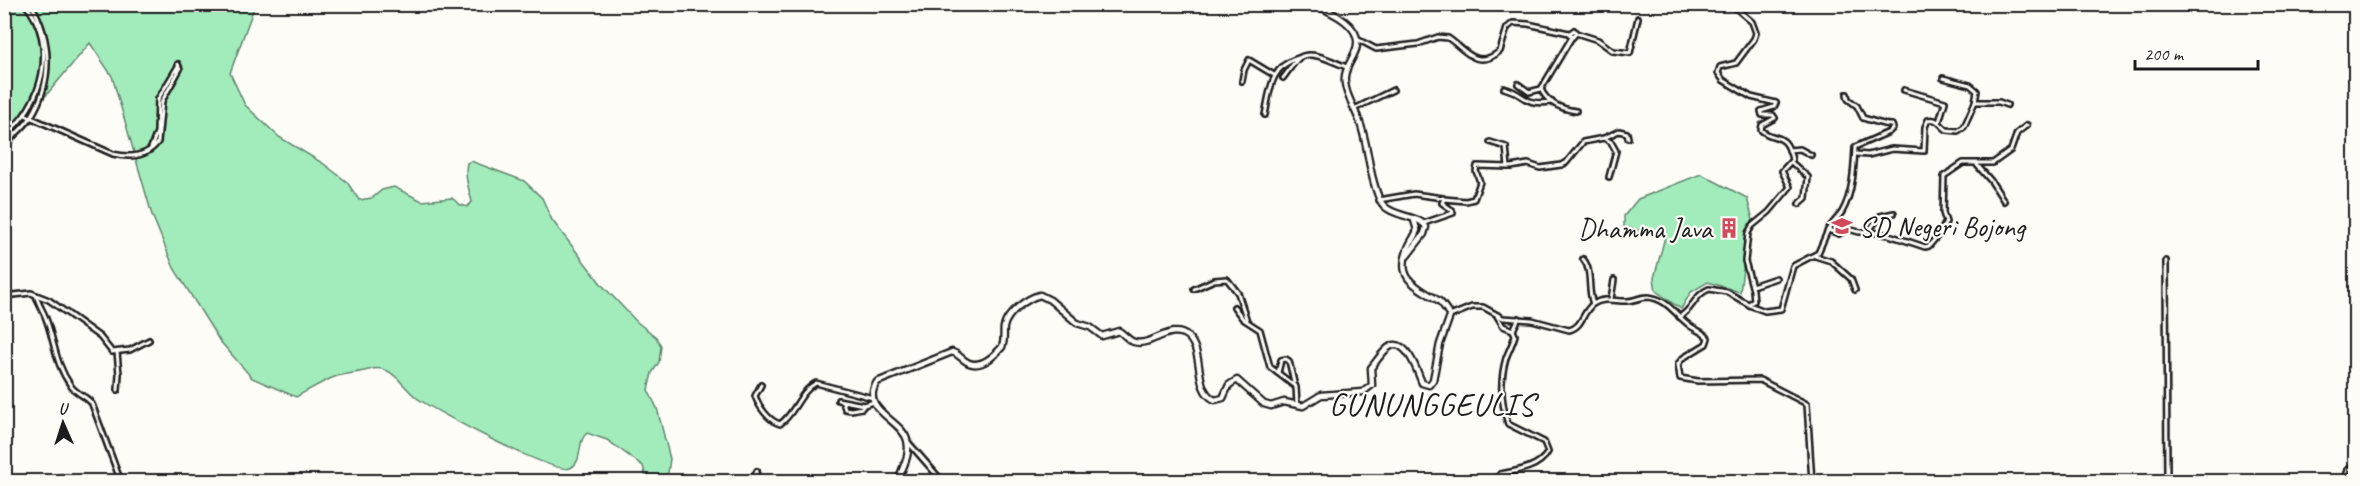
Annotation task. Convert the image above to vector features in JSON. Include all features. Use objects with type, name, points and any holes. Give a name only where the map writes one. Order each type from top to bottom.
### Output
[{"type":"main road","points":[[1314,4],[1347,22],[1357,39],[1356,52],[1344,79],[1364,136],[1379,200],[1390,210],[1424,223],[1426,227],[1424,234],[1405,258]]},
{"type":"main road","points":[[898,482],[907,460],[907,440],[903,431],[882,413],[873,400],[875,385],[886,377],[952,352],[967,362],[976,364],[989,359],[1003,345],[1005,325],[1010,316],[1023,304],[1040,295],[1050,300],[1077,323],[1090,327],[1102,336],[1119,332],[1132,341],[1139,342],[1173,332],[1186,336],[1195,348],[1205,390],[1213,400],[1223,398],[1229,385],[1237,380],[1268,406],[1284,402],[1305,406],[1321,395],[1366,391],[1372,385],[1371,368],[1386,350],[1394,346],[1405,351],[1416,366],[1422,383],[1429,385],[1433,380],[1440,344],[1450,316],[1439,302],[1412,284],[1405,271],[1405,258],[1417,231],[1414,220]]},
{"type":"street","points":[[4,136],[25,115],[40,83],[44,61],[44,42],[25,4]]},
{"type":"street","points":[[4,145],[30,118],[39,100],[47,74],[39,19],[31,4]]},
{"type":"street","points":[[1731,4],[1752,22],[1756,33],[1736,63],[1718,69],[1718,76],[1751,97],[1775,102],[1774,106],[1761,112],[1762,115],[1775,117],[1773,121],[1761,127],[1761,130],[1763,133],[1781,139],[1789,150],[1791,162],[1808,177],[1806,198],[1799,204]]},
{"type":"street","points":[[1357,39],[1376,48],[1418,44],[1438,37],[1448,38],[1464,52],[1477,58],[1490,57],[1500,51],[1507,28],[1513,23],[1569,33],[1574,30],[1576,33],[1598,40],[1613,51],[1630,53],[1638,18]]},
{"type":"street","points":[[1569,33],[1572,37]]},
{"type":"street","points":[[1518,84],[1529,92],[1541,89],[1576,33]]},
{"type":"street","points":[[1265,115],[1274,75],[1287,62],[1300,58],[1320,58],[1347,68]]},
{"type":"street","points":[[1283,78],[1300,58]]},
{"type":"street","points":[[1242,81],[1244,69],[1250,59],[1274,75]]},
{"type":"street","points":[[25,115],[113,154],[136,155],[151,150],[158,142],[162,100],[180,69],[178,64],[158,99],[157,132],[151,150]]},
{"type":"street","points":[[1856,154],[1868,155],[1892,149],[1906,152],[1914,149],[1925,151],[1926,124],[1930,118],[1939,122],[1947,130],[1961,130],[1975,102],[1977,91],[1970,85],[1943,78]]},
{"type":"street","points":[[1504,88],[1517,93],[1529,102],[1552,102]]},
{"type":"street","points":[[1541,89],[1542,93],[1563,109],[1576,111]]},
{"type":"street","points":[[1354,109],[1393,90]]},
{"type":"street","points":[[1904,90],[1945,102],[1939,122]]},
{"type":"street","points":[[1815,256],[1828,230],[1844,209],[1855,170],[1856,146],[1889,132],[1893,126],[1863,118],[1857,106],[1848,99],[1847,94]]},
{"type":"street","points":[[1975,102],[1999,102],[2007,105]]},
{"type":"street","points":[[1828,230],[1839,234],[1848,229],[1889,235],[1922,246],[1929,246],[1946,222],[1943,213],[1944,177],[1963,163],[1989,164],[1997,160],[2011,150],[2017,133],[2027,125]]},
{"type":"street","points":[[1379,200],[1414,194],[1466,201],[1474,199],[1480,182],[1476,171],[1477,166],[1528,164],[1540,168],[1561,165],[1566,163],[1581,143],[1604,138],[1619,131],[1625,132],[1628,138]]},
{"type":"street","points":[[1604,138],[1611,142],[1616,151],[1609,177]]},
{"type":"street","points":[[1490,142],[1506,147],[1508,166]]},
{"type":"street","points":[[1789,150],[1800,149],[1811,155]]},
{"type":"street","points":[[1748,304],[1754,301],[1744,261],[1748,233],[1752,226],[1769,212],[1790,189],[1790,184],[1782,170],[1791,162]]},
{"type":"street","points":[[1976,164],[1992,181],[2004,201]]},
{"type":"street","points":[[1424,223],[1453,213],[1442,203],[1444,199]]},
{"type":"street","points":[[1868,232],[1880,216],[1894,213]]},
{"type":"street","points":[[1679,317],[1690,310],[1695,299],[1709,289],[1726,291],[1765,311],[1781,309],[1793,266],[1815,256],[1832,261],[1851,279],[1855,290]]},
{"type":"street","points":[[1583,259],[1588,266],[1588,288],[1593,304]]},
{"type":"street","points":[[2166,261],[2167,482]]},
{"type":"street","points":[[1752,286],[1776,278]]},
{"type":"street","points":[[1194,289],[1214,280],[1227,279],[1238,293],[1247,321]]},
{"type":"street","points":[[1611,299],[1614,280]]},
{"type":"street","points":[[4,294],[31,293],[53,303],[100,337],[112,352],[130,350],[149,340]]},
{"type":"street","points":[[36,295],[45,316],[61,369],[72,389],[86,397],[98,415],[121,482]]},
{"type":"street","points":[[1497,316],[1519,318],[1571,330],[1579,325],[1593,304],[1611,299],[1627,302],[1643,297],[1658,299],[1668,304],[1679,317],[1704,333],[1708,339],[1706,344],[1683,358],[1678,364],[1680,378],[1698,381],[1760,380],[1807,404],[1812,482]]},
{"type":"street","points":[[1450,316],[1478,306],[1488,308],[1503,326],[1513,330]]},
{"type":"street","points":[[1234,307],[1247,321],[1260,330],[1269,364],[1278,374],[1294,384]]},
{"type":"street","points":[[1482,482],[1495,480],[1500,474],[1535,465],[1545,458],[1548,452],[1544,442],[1508,424],[1506,416],[1502,377],[1515,335],[1513,330],[1519,318]]},
{"type":"street","points":[[117,352],[118,390]]},
{"type":"street","points":[[1278,374],[1281,360],[1286,358],[1289,361],[1297,392],[1297,405]]},
{"type":"street","points":[[761,385],[755,396],[757,401],[773,422],[780,424],[786,420],[807,389],[816,383],[873,400]]},
{"type":"street","points":[[838,400],[864,405]]},
{"type":"street","points":[[843,401],[845,409],[851,410],[862,408],[873,400]]},
{"type":"street","points":[[851,410],[855,403]]},
{"type":"street","points":[[907,440],[943,482]]},
{"type":"street","points":[[2345,482],[2348,469],[2355,464]]},
{"type":"street","points":[[751,482],[757,471]]},
{"type":"street","points":[[2133,482],[2147,481]]},
{"type":"green space","points":[[5,5],[255,5],[230,73],[245,105],[279,137],[324,164],[347,182],[359,200],[372,198],[382,190],[394,187],[422,201],[452,198],[467,207],[472,202],[466,173],[467,163],[471,161],[524,181],[542,198],[552,220],[602,285],[637,322],[656,337],[661,346],[659,362],[652,373],[648,390],[657,408],[670,459],[668,473],[661,481],[647,481],[643,466],[607,440],[587,433],[582,441],[579,457],[570,468],[560,468],[542,462],[469,428],[428,405],[413,395],[392,374],[380,368],[337,376],[296,397],[252,378],[219,340],[174,268],[152,215],[112,76],[90,43],[43,99],[13,143],[5,150]]},
{"type":"green space","points":[[1701,174],[1747,198],[1753,220],[1746,247],[1740,292],[1708,282],[1691,292],[1681,309],[1656,291],[1654,278],[1665,237],[1624,227],[1624,216],[1638,199]]},
{"type":"place","name":"SD Negeri Bojong","points":[[1842,226]]},
{"type":"place","name":"Dhamma Java","points":[[1729,228]]},
{"type":"district","name":"GUNUNGGEULIS","points":[[1432,404]]}]
